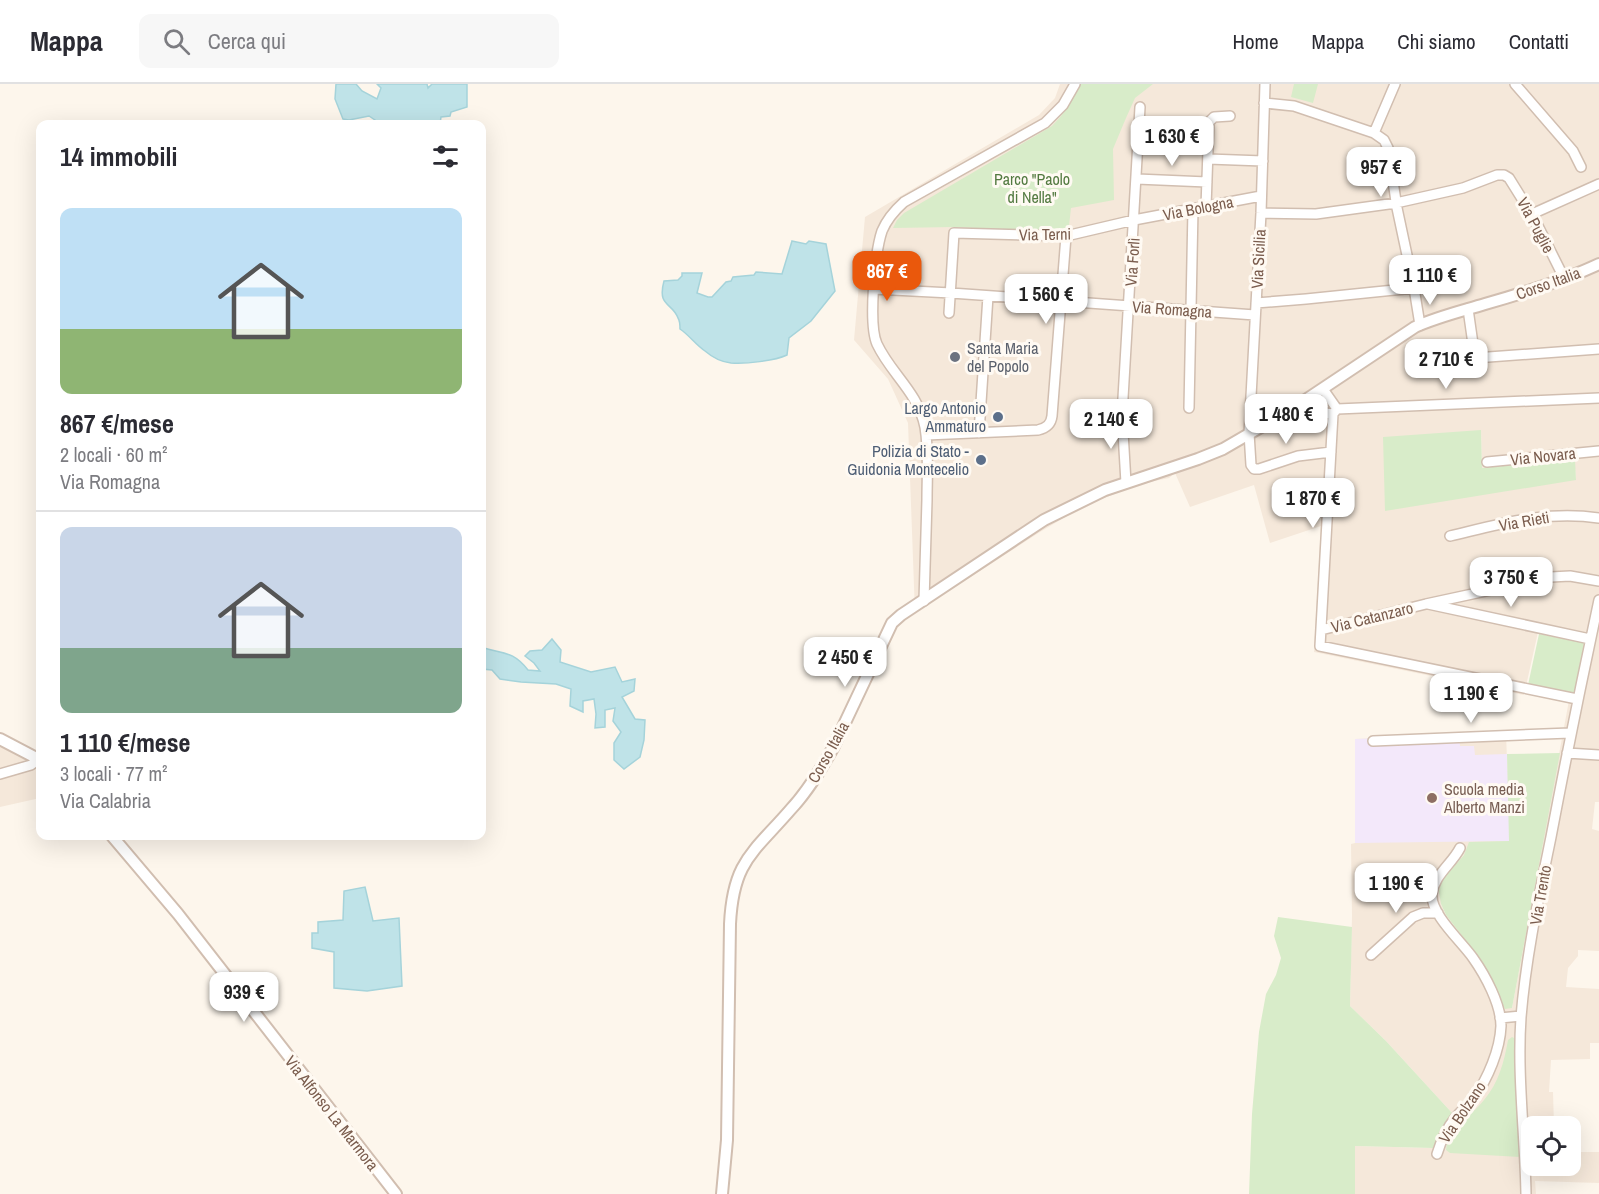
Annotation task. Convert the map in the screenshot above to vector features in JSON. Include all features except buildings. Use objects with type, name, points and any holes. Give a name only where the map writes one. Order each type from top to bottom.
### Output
[{"type":"street","points":[[924,600],[928,461],[926,435],[915,399],[875,340],[872,321],[880,239],[893,212],[904,202],[1045,123],[1063,105],[1075,84]]},
{"type":"street","name":"Via Sicilia","points":[[1265,84],[1261,213],[1249,433],[1251,465],[1256,470],[1298,456],[1331,452]]},
{"type":"street","points":[[1374,133],[1395,84]]},
{"type":"street","points":[[1515,84],[1573,151],[1581,167]]},
{"type":"street","points":[[1264,103],[1300,108],[1374,133],[1387,145],[1420,324]]},
{"type":"street","name":"Via Forlì","points":[[1126,483],[1122,413],[1140,108]]},
{"type":"street","points":[[1206,207],[1210,120],[1216,116],[1230,116]]},
{"type":"street","points":[[1208,159],[1263,161]]},
{"type":"street","name":"Via Puglie","points":[[1396,203],[1463,188],[1497,175],[1504,175],[1509,178],[1532,214],[1564,278]]},
{"type":"street","points":[[1137,179],[1207,182]]},
{"type":"street","points":[[1532,214],[1599,184]]},
{"type":"street","name":"Via Bologna","points":[[1134,220],[1261,196]]},
{"type":"street","points":[[1261,213],[1316,214],[1396,203]]},
{"type":"street","points":[[1189,408],[1193,209]]},
{"type":"street","name":"Via Terni","points":[[951,293],[954,233],[1066,236],[1134,220]]},
{"type":"street","points":[[926,435],[1041,429],[1049,424],[1052,416],[1066,236]]},
{"type":"street","name":"Corso Italia","points":[[722,1194],[727,1140],[730,924],[736,882],[750,855],[791,810],[823,765],[890,627],[898,618],[1034,526],[1081,501],[1214,453],[1292,409],[1420,324],[1510,297],[1599,264]]},
{"type":"street","points":[[1256,303],[1414,288]]},
{"type":"street","name":"Via Romagna","points":[[874,289],[1255,315]]},
{"type":"street","points":[[950,314],[951,293]]},
{"type":"street","points":[[979,433],[988,296]]},
{"type":"street","points":[[1468,309],[1475,358],[1599,349]]},
{"type":"street","points":[[1323,389],[1335,411],[1320,646],[1577,699]]},
{"type":"street","points":[[1251,395],[1264,412],[1276,418]]},
{"type":"street","points":[[1292,409],[1335,411],[1599,398]]},
{"type":"street","name":"Via Novara","points":[[1486,462],[1599,451]]},
{"type":"street","name":"Via Rieti","points":[[1450,536],[1545,516],[1571,514],[1599,518]]},
{"type":"street","name":"Via Catanzaro","points":[[1321,630],[1551,577],[1570,576],[1599,581]]},
{"type":"street","name":"Via Trento","points":[[1526,1194],[1520,1056],[1521,1016],[1537,906],[1570,733],[1599,600]]},
{"type":"street","points":[[1426,604],[1590,639]]},
{"type":"street","points":[[1373,741],[1570,733]]},
{"type":"street","points":[[0,739],[36,758]]},
{"type":"street","points":[[1567,753],[1599,755]]},
{"type":"street","points":[[0,774],[36,762]]},
{"type":"street","name":"Via Alfonso La Marmora","points":[[115,840],[178,914],[396,1194]]},
{"type":"street","points":[[1371,955],[1413,917],[1423,913],[1438,913],[1432,896],[1434,885],[1438,876],[1461,848]]},
{"type":"street","name":"Via Bolzano","points":[[1437,1154],[1446,1131],[1474,1097],[1489,1071],[1501,1027],[1491,991],[1483,974],[1438,913]]},
{"type":"street","points":[[1500,1018],[1521,1016]]},
{"type":"shaded area","points":[[1060,84],[1599,84],[1599,802],[1595,802],[1592,829],[1599,831],[1599,951],[1578,950],[1578,956],[1568,968],[1566,987],[1599,989],[1599,1043],[1590,1043],[1590,1059],[1551,1060],[1549,1092],[1553,1092],[1554,1116],[1521,1116],[1521,1176],[1581,1176],[1581,1152],[1599,1152],[1599,1183],[1535,1181],[1536,1194],[1355,1194],[1355,1146],[1433,1148],[1453,1114],[1386,1041],[1350,1006],[1351,844],[1355,843],[1355,739],[1506,733],[1510,841],[1464,855],[1441,881],[1441,904],[1446,915],[1482,962],[1512,1008],[1580,641],[1538,632],[1524,695],[1314,652],[1321,526],[1270,543],[1254,485],[1190,507],[1175,473],[1169,478],[1139,484],[1082,507],[915,613],[908,423],[888,379],[854,340],[865,217],[1039,115],[1055,98]],"holes":[[[1481,430],[1482,468],[1574,459],[1576,479],[1385,510]]]},
{"type":"shaded area","name":"Scuola media Alberto Manzi","points":[[1459,735],[1460,746],[1474,746],[1475,755],[1507,754],[1510,841],[1355,843],[1355,739]]},
{"type":"shaded area","points":[[0,746],[36,766],[36,799],[0,807]]},
{"type":"green space","name":"Parco \"Paolo di Nella\"","points":[[1080,84],[1153,84],[1135,98],[1113,149],[1114,200],[1071,208],[1069,226],[1057,232],[955,227],[893,228],[904,213],[1052,126],[1068,106]]},
{"type":"green space","points":[[1294,84],[1318,84],[1313,103],[1291,97]]},
{"type":"green space","points":[[1481,430],[1482,468],[1575,459],[1576,480],[1385,511],[1383,437]]},
{"type":"green space","points":[[1539,634],[1584,643],[1574,695],[1528,685]]},
{"type":"green space","points":[[1560,753],[1512,1008],[1505,1009],[1482,962],[1446,915],[1439,892],[1441,881],[1464,855],[1469,842],[1509,841],[1507,754]]},
{"type":"green space","points":[[1278,917],[1352,927],[1350,1006],[1386,1041],[1453,1114],[1433,1148],[1355,1146],[1355,1194],[1249,1194],[1252,1114],[1259,1032],[1266,994],[1276,975],[1281,958],[1274,936]]},
{"type":"green space","points":[[1512,1037],[1516,1043],[1520,1157],[1450,1153],[1446,1150],[1451,1135],[1479,1106],[1494,1086],[1508,1040]]},
{"type":"water","points":[[336,84],[356,84],[362,91],[377,99],[381,88],[377,84],[427,84],[428,88],[432,84],[467,84],[467,107],[451,112],[450,116],[441,117],[441,120],[375,120],[369,116],[343,119],[335,99]]},
{"type":"water","points":[[792,241],[826,244],[835,291],[811,321],[789,338],[787,355],[760,362],[727,362],[702,349],[680,329],[679,320],[662,296],[664,281],[678,280],[682,273],[702,273],[697,293],[712,297],[733,277],[754,275],[756,272],[782,274]]},
{"type":"water","points":[[552,639],[561,650],[560,662],[591,672],[615,667],[622,682],[635,679],[634,691],[622,697],[635,719],[645,720],[640,757],[624,769],[614,760],[614,743],[621,732],[613,721],[615,708],[605,710],[605,727],[595,728],[594,699],[583,701],[583,712],[570,706],[571,689],[556,684],[500,679],[492,670],[486,669],[486,649],[513,656],[528,670],[540,671],[525,656],[530,651],[542,650]]},
{"type":"water","points":[[365,887],[373,921],[399,918],[402,986],[367,991],[334,988],[334,952],[312,948],[312,933],[318,933],[318,922],[343,920],[344,891]]},
{"type":"place","name":"Santa Maria del Popolo","points":[[955,357]]},
{"type":"place","name":"Largo Antonio Ammaturo","points":[[998,417]]},
{"type":"place","name":"Polizia di Stato - Guidonia Montecelio","points":[[981,460]]},
{"type":"place","name":"Scuola media Alberto Manzi","points":[[1432,798]]}]
